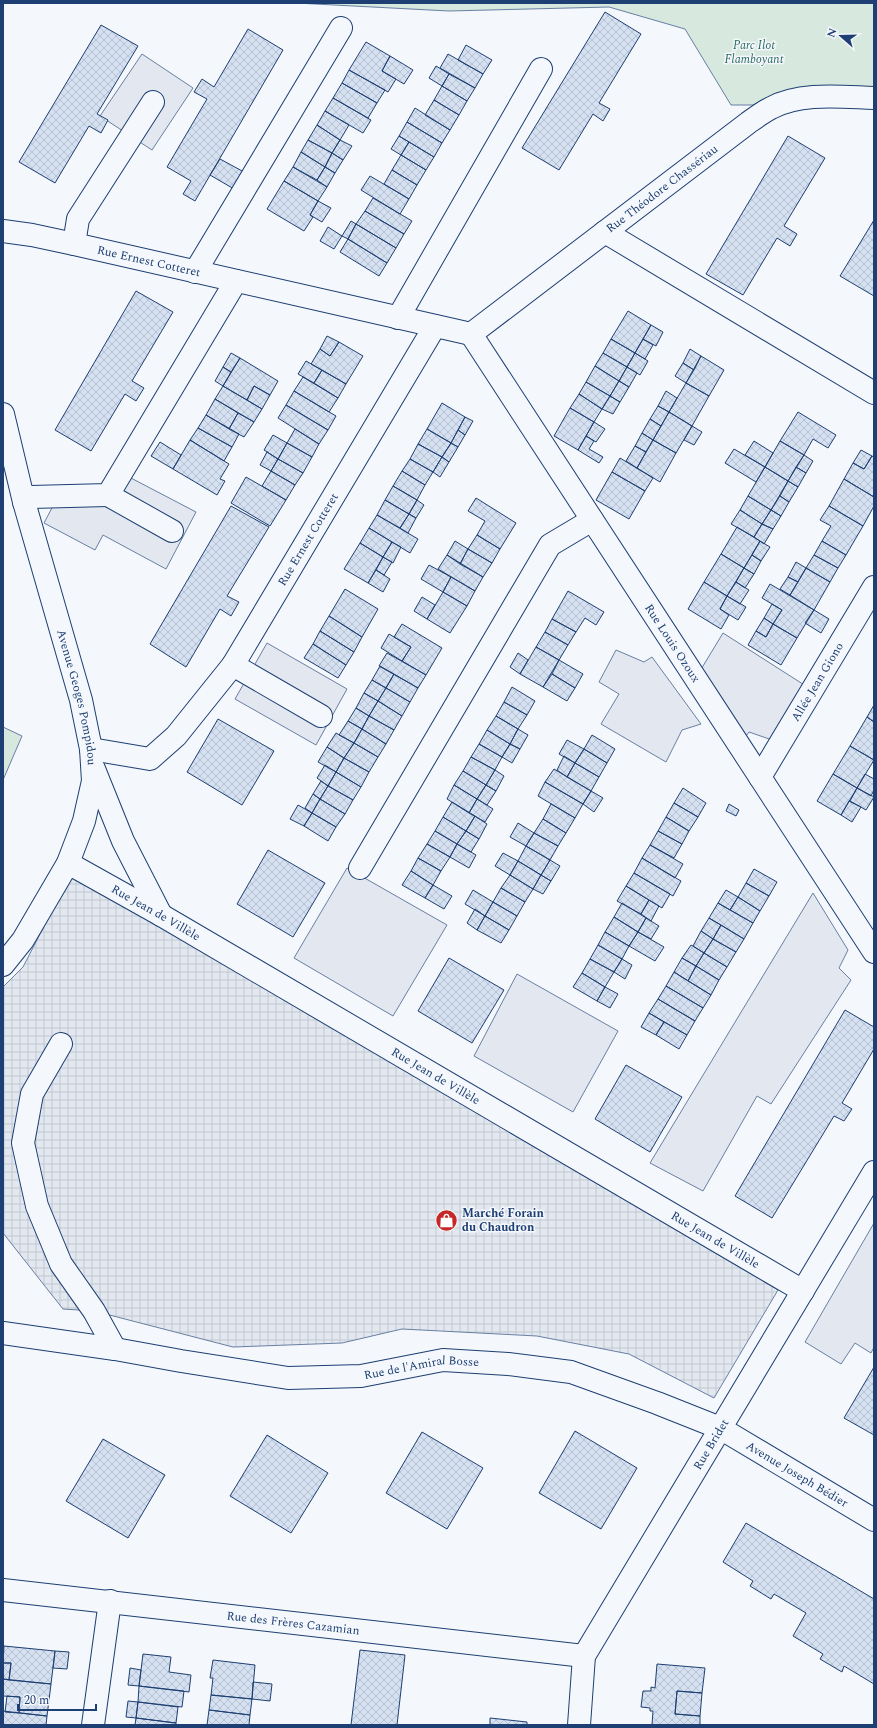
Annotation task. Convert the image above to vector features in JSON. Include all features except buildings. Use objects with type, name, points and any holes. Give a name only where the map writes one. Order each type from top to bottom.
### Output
[{"type":"street","points":[[195,272],[341,28]]},
{"type":"street","points":[[398,318],[541,69]]},
{"type":"street","name":"Rue Théodore Chassériau","points":[[471,334],[748,123],[771,108],[818,96],[874,98]]},
{"type":"street","points":[[74,244],[78,219],[153,102]]},
{"type":"street","name":"Rue Ernest Cotteret","points":[[3,231],[32,235],[74,244],[471,334]]},
{"type":"street","points":[[605,232],[874,393]]},
{"type":"street","points":[[108,495],[236,281]]},
{"type":"street","name":"Rue Ernest Cotteret","points":[[92,756],[150,759],[176,736],[233,665],[435,326]]},
{"type":"street","name":"Rue Louis Ozoux","points":[[471,334],[874,952]]},
{"type":"street","name":"Avenue Geoges Pompidou","points":[[3,414],[24,502],[81,700],[92,756],[93,781],[84,821],[68,863],[23,940],[3,965]]},
{"type":"street","points":[[24,502],[31,497],[108,495],[172,531]]},
{"type":"street","points":[[360,868],[550,545],[592,520]]},
{"type":"street","name":"Allée Jean Giono","points":[[760,778],[874,587]]},
{"type":"street","points":[[233,665],[321,716]]},
{"type":"street","points":[[92,756],[124,841],[161,915]]},
{"type":"street","name":"Rue Jean de Villèle","points":[[68,863],[161,915],[803,1290]]},
{"type":"street","points":[[61,1044],[32,1094],[23,1143],[37,1206],[61,1264],[94,1311],[115,1349]]},
{"type":"street","name":"Rue Bridet","points":[[579,1725],[584,1656],[874,1172]]},
{"type":"street","name":"Rue de l'Amiral Bosse","points":[[3,1333],[115,1349],[288,1378],[361,1376],[443,1360],[508,1364],[571,1372],[657,1403],[720,1428]]},
{"type":"street","name":"Avenue Joseph Bédier","points":[[720,1428],[874,1520]]},
{"type":"street","name":"Rue des Frères Cazamian","points":[[3,1590],[584,1656]]},
{"type":"street","points":[[94,1725],[110,1601]]},
{"type":"green space","name":"Parc Ilot Flamboyant","points":[[296,3],[874,3],[874,87],[777,93],[753,105],[731,105],[685,29],[609,7],[449,11]]},
{"type":"green space","points":[[3,727],[22,736],[3,780]]},
{"type":"shaded area","points":[[142,54],[193,88],[152,150],[100,116]]},
{"type":"shaded area","points":[[129,477],[196,512],[166,569],[103,535],[95,550],[44,523],[64,485],[112,510]]},
{"type":"shaded area","points":[[723,633],[809,688],[775,741],[749,732],[743,740],[700,671]]},
{"type":"shaded area","points":[[267,643],[347,689],[316,745],[235,699]]},
{"type":"shaded area","points":[[616,650],[644,662],[652,657],[701,724],[682,730],[666,762],[601,724],[619,694],[599,682]]},
{"type":"shaded area","points":[[347,868],[447,925],[393,1016],[294,958]]},
{"type":"shaded area","points":[[71,874],[778,1290],[714,1398],[629,1354],[537,1336],[402,1329],[342,1343],[233,1347],[94,1311],[63,1309],[3,1233],[3,987],[23,967]]},
{"type":"shaded area","points":[[813,893],[848,950],[839,968],[851,980],[771,1104],[757,1096],[703,1191],[650,1163]]},
{"type":"shaded area","points":[[517,974],[618,1031],[573,1112],[474,1056]]},
{"type":"shaded area","points":[[874,1223],[874,1347],[871,1353],[855,1343],[841,1364],[805,1342]]},
{"type":"place","name":"Marché Forain du Chaudron","points":[[446,1220]]}]
